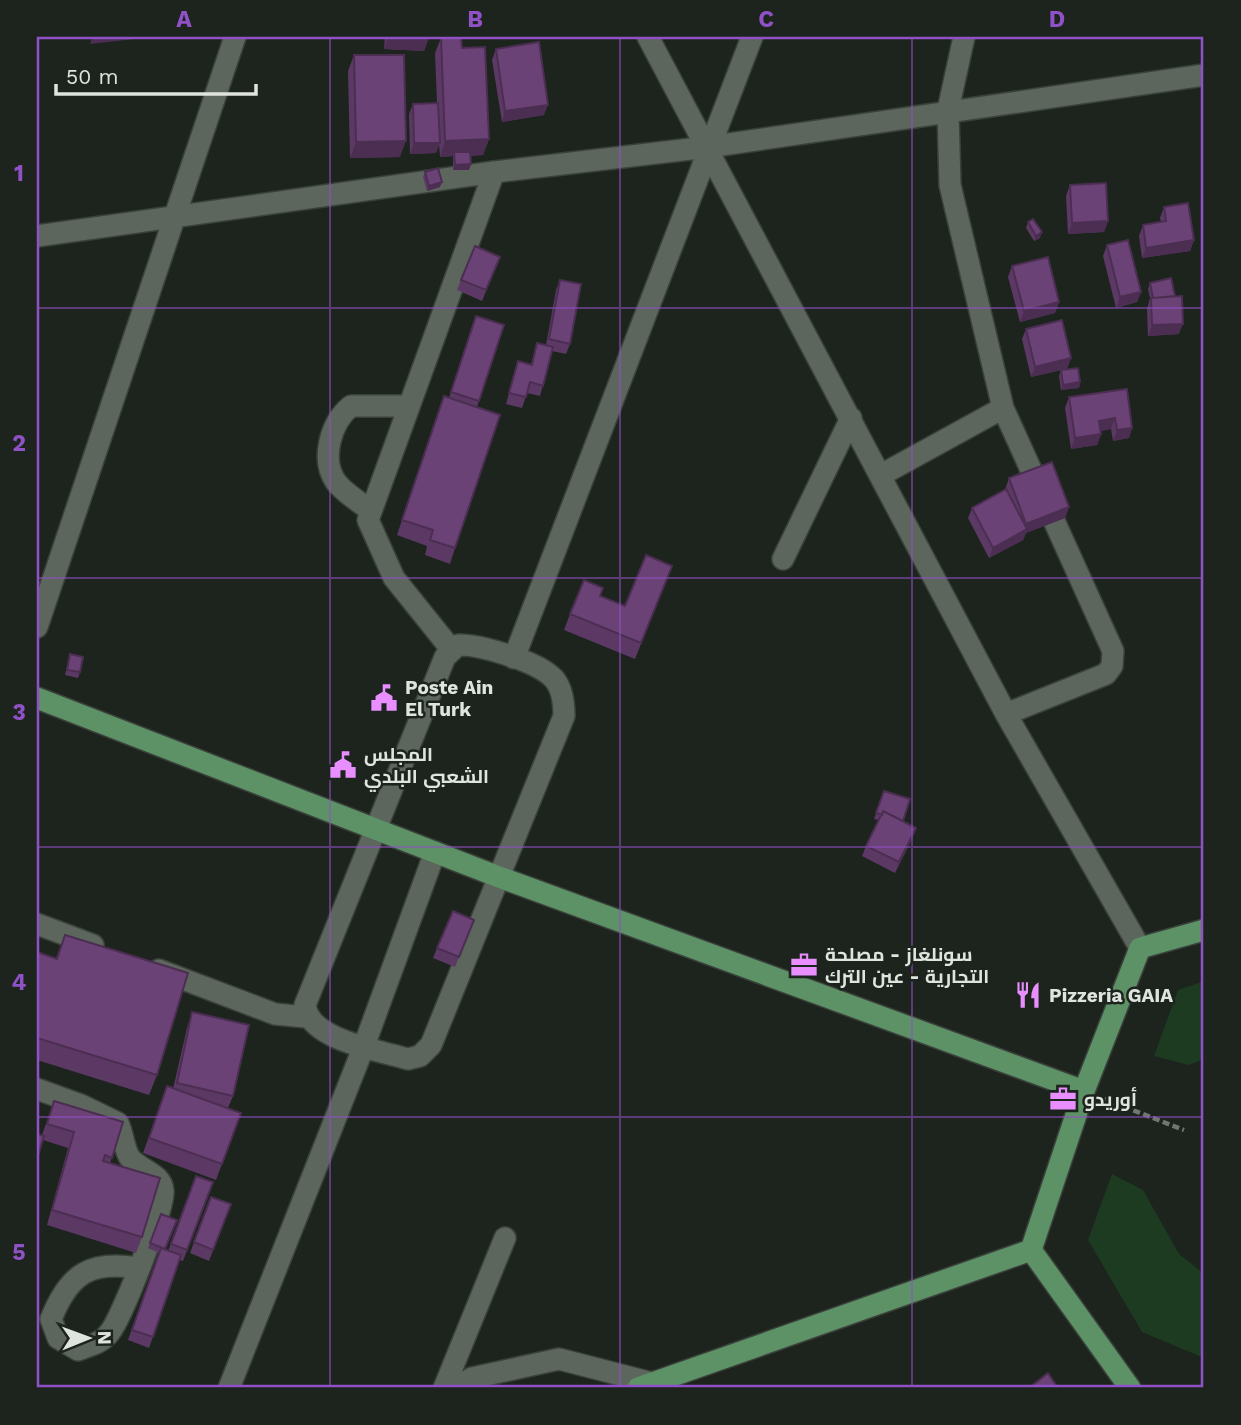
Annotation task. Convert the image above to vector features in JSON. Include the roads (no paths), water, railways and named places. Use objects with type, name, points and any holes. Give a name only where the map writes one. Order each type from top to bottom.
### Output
[{"type":"main road","points":[[37,698],[499,877],[1084,1091]]},
{"type":"main road","points":[[1031,1250],[1084,1091],[1140,948],[1204,930]]},
{"type":"main road","points":[[645,1386],[1031,1250]]},
{"type":"main road","points":[[1031,1250],[1130,1388]]},
{"type":"street","points":[[37,627],[235,37]]},
{"type":"street","points":[[648,37],[1006,714],[1140,948]]},
{"type":"street","points":[[514,658],[752,37]]},
{"type":"street","points":[[964,37],[948,110],[950,185],[1003,408],[1113,651],[1112,666],[1106,674],[1006,714]]},
{"type":"street","points":[[37,236],[494,172],[708,147],[948,110],[1204,75]]},
{"type":"street","points":[[451,649],[394,578],[368,520],[494,172]]},
{"type":"street","points":[[371,511],[337,483],[329,467],[331,434],[341,414],[351,405],[409,406]]},
{"type":"street","points":[[881,475],[1003,408]]},
{"type":"street","points":[[783,559],[851,418]]},
{"type":"street","points":[[137,962],[275,1014],[306,1017],[319,1030],[364,1046],[408,1059],[420,1056],[431,1045],[564,716],[564,702],[551,676],[514,658],[467,645],[451,649],[445,657],[305,1005],[306,1017]]},
{"type":"street","points":[[229,1388],[364,1046],[436,852]]},
{"type":"street","points":[[37,924],[112,952]]},
{"type":"street","points":[[37,1089],[81,1105],[118,1123],[129,1157],[160,1180],[163,1192],[162,1211],[138,1268],[127,1304],[112,1330],[101,1342],[78,1350],[58,1338],[51,1319],[58,1302],[76,1276],[93,1267],[117,1265],[138,1268]]},
{"type":"street","points":[[444,1388],[505,1238]]},
{"type":"street","points":[[455,1388],[472,1378],[559,1359],[645,1386]]},
{"type":"place","name":"Poste Ain El Turk","points":[[384,698]]},
{"type":"place","name":"المجلس الشعبي البلدي","points":[[343,765]]},
{"type":"place","name":"سونلغاز - مصلحة التجارية - عين الترك","points":[[804,965]]},
{"type":"place","name":"Pizzeria GAIA","points":[[1028,995]]},
{"type":"place","name":"أوريدو","points":[[1063,1099]]}]
